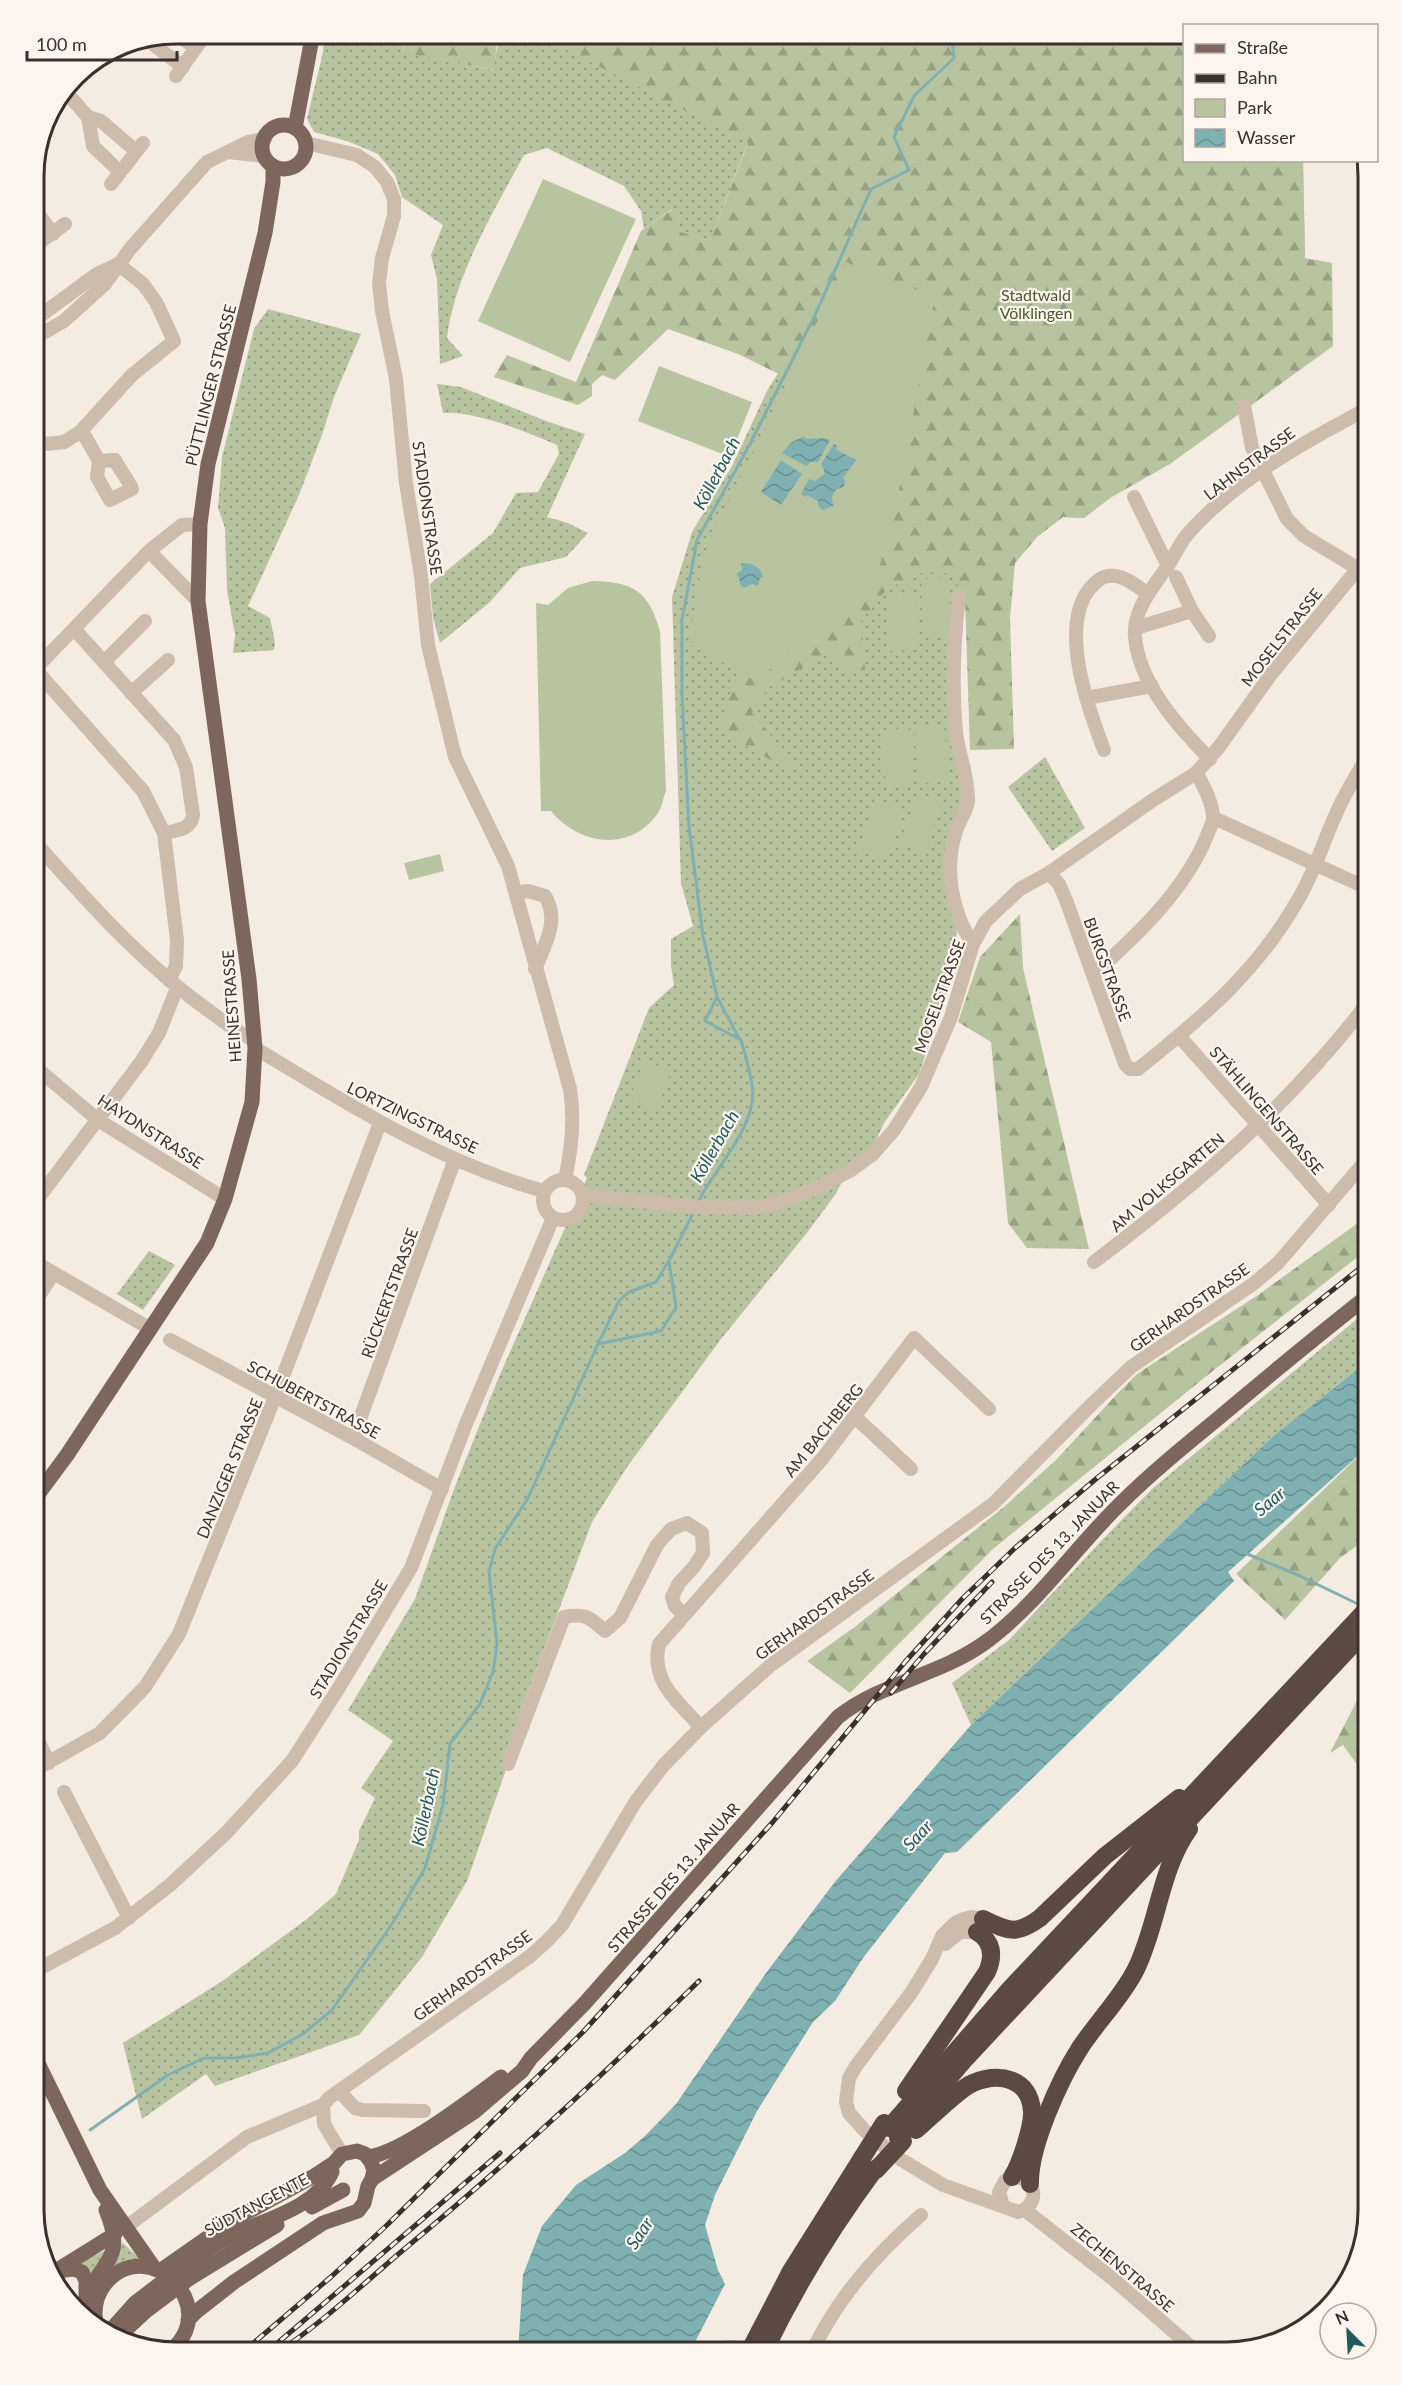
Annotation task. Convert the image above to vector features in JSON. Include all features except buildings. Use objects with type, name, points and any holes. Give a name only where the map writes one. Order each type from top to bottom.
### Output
[{"type":"highway","points":[[894,2133],[965,2059],[1358,1625]]},
{"type":"highway","points":[[980,1926],[1011,1931],[1029,1925],[1136,1830],[1219,1776]]},
{"type":"highway","points":[[1030,2184],[1031,2167],[1041,2132],[1065,2074],[1080,2048],[1135,1972],[1153,1929],[1166,1875],[1181,1840],[1219,1776]]},
{"type":"highway","points":[[769,2342],[803,2277],[868,2168],[894,2133],[984,1977],[989,1967],[991,1949],[980,1926]]},
{"type":"highway","points":[[894,2133],[971,2083],[998,2076],[1016,2082],[1028,2096],[1032,2112],[1022,2157],[1006,2183]]},
{"type":"highway","points":[[754,2342],[791,2271],[845,2186],[868,2168]]},
{"type":"main road","points":[[288,127],[311,44]]},
{"type":"main road","points":[[265,139],[269,132],[288,127],[304,137],[305,149],[297,165],[275,163]]},
{"type":"main road","name":"PÜTTLINGER STRASSE","points":[[200,524],[208,464],[218,421],[245,322],[265,233],[277,214],[275,163],[265,139]]},
{"type":"main road","name":"HEINESTRASSE","points":[[44,1486],[207,1243],[225,1199],[252,1102],[255,1044],[249,980],[198,601],[200,524]]},
{"type":"main road","name":"STRASSE DES 13. JANUAR","points":[[370,2183],[474,2112],[522,2071],[531,2058],[585,2003],[838,1717],[863,1701],[967,1654],[983,1644],[1020,1612],[1095,1529],[1179,1450],[1358,1304]]},
{"type":"main road","name":"STRASSE DES 13. JANUAR","points":[[368,2157],[406,2142],[467,2102],[516,2065],[531,2058]]},
{"type":"main road","points":[[44,2075],[121,2231],[134,2241],[157,2270]]},
{"type":"main road","points":[[157,2270],[233,2220],[357,2151],[368,2157],[373,2166],[370,2183],[364,2203],[358,2211],[324,2223],[234,2282],[196,2310],[188,2320]]},
{"type":"main road","points":[[336,2163],[334,2181],[343,2190],[357,2192],[370,2183]]},
{"type":"main road","name":"SÜDTANGENTE","points":[[124,2331],[186,2272],[236,2233],[268,2220],[311,2197],[327,2182],[336,2163]]},
{"type":"main road","name":"SÜDTANGENTE","points":[[114,2326],[135,2303],[186,2272],[236,2248],[343,2190]]},
{"type":"main road","points":[[58,2270],[121,2231]]},
{"type":"main road","points":[[85,2306],[91,2286],[114,2251],[121,2231]]},
{"type":"main road","points":[[94,2313],[101,2290],[108,2281],[126,2269],[141,2267],[157,2270],[174,2280],[184,2293],[188,2304],[188,2320],[183,2341]]},
{"type":"main road","points":[[59,2272],[68,2269],[82,2272],[87,2285],[85,2306]]},
{"type":"street","points":[[153,46],[179,71],[198,44]]},
{"type":"street","points":[[70,97],[88,117],[101,121],[140,147],[111,184]]},
{"type":"street","points":[[88,117],[93,146],[120,172]]},
{"type":"street","points":[[44,333],[64,321],[105,284],[118,264],[176,200],[201,168],[217,156],[248,142],[265,139]]},
{"type":"street","name":"STADIONSTRASSE","points":[[305,149],[333,148],[357,155],[375,167],[387,182],[394,199],[394,216],[382,258],[381,311],[396,379],[406,483],[421,576],[428,645],[454,757],[508,866],[573,1105],[573,1135],[565,1179]]},
{"type":"street","points":[[228,152],[275,163]]},
{"type":"street","points":[[44,222],[53,234]]},
{"type":"street","points":[[44,240],[65,225]]},
{"type":"street","points":[[44,313],[97,274],[118,264]]},
{"type":"street","points":[[44,443],[64,442],[80,432],[132,375],[174,341],[156,302],[143,284],[118,264]]},
{"type":"street","points":[[1244,405],[1252,448],[1287,519],[1304,536],[1357,568]]},
{"type":"street","name":"LAHNSTRASSE","points":[[1210,759],[1171,717],[1140,662],[1136,628],[1140,611],[1148,594],[1172,571],[1186,537],[1219,504],[1262,470],[1307,440],[1358,414]]},
{"type":"street","points":[[80,432],[99,461]]},
{"type":"street","points":[[1134,497],[1192,611],[1209,636]]},
{"type":"street","points":[[44,660],[149,551],[182,525],[200,524]]},
{"type":"street","points":[[149,551],[198,601]]},
{"type":"street","name":"MOSELSTRASSE","points":[[583,1195],[694,1207],[756,1208],[782,1202],[817,1188],[851,1170],[873,1154],[894,1130],[914,1100],[934,1060],[951,1017],[973,944],[986,921],[1006,900],[1020,890],[1049,873],[1196,773],[1210,759],[1272,673],[1357,568]]},
{"type":"street","points":[[1104,750],[1086,698],[1078,660],[1077,620],[1087,593],[1101,577],[1111,575],[1122,577],[1148,594]]},
{"type":"street","points":[[959,596],[955,633],[956,732],[968,802],[955,832],[949,864],[953,904],[973,944]]},
{"type":"street","points":[[1136,628],[1192,611]]},
{"type":"street","points":[[104,662],[145,621]]},
{"type":"street","points":[[75,630],[174,740],[186,767],[192,822],[186,828],[164,833]]},
{"type":"street","points":[[131,693],[168,660]]},
{"type":"street","points":[[44,681],[143,791],[164,833],[177,940],[173,984],[159,1033],[141,1062],[44,1190]]},
{"type":"street","points":[[1086,698],[1152,686]]},
{"type":"street","points":[[1093,975],[1160,909],[1203,846],[1214,818],[1203,785],[1196,773]]},
{"type":"street","points":[[1179,1036],[1245,975],[1273,940],[1317,864],[1335,814],[1358,773]]},
{"type":"street","points":[[1214,818],[1358,884]]},
{"type":"street","name":"LORTZINGSTRASSE","points":[[44,852],[118,932],[173,984],[303,1079],[380,1123],[455,1159],[544,1191]]},
{"type":"street","name":"BURGSTRASSE","points":[[1049,873],[1059,884],[1066,900],[1125,1064],[1130,1069],[1138,1069],[1179,1036]]},
{"type":"street","points":[[516,893],[528,891],[545,896],[551,906],[550,929],[535,969]]},
{"type":"street","name":"LORTZINGSTRASSE","points":[[249,980],[262,1038],[274,1059]]},
{"type":"street","name":"AM VOLKSGARTEN","points":[[1094,1262],[1173,1201],[1260,1125],[1321,1060],[1358,1015]]},
{"type":"street","name":"STÄHLINGENSTRASSE","points":[[1179,1036],[1329,1205]]},
{"type":"street","name":"HAYDNSTRASSE","points":[[44,1074],[98,1120],[225,1199]]},
{"type":"street","name":"DANZIGER STRASSE","points":[[44,1766],[100,1733],[145,1687],[179,1634],[275,1397],[380,1123]]},
{"type":"street","name":"RÜCKERTSTRASSE","points":[[353,1438],[455,1159]]},
{"type":"street","name":"GERHARDSTRASSE","points":[[121,2231],[247,2137],[323,2105],[339,2091],[529,1957],[562,1924],[636,1801],[663,1766],[700,1727],[771,1665],[993,1504],[1090,1405],[1131,1367],[1253,1284],[1278,1263],[1358,1170]]},
{"type":"street","points":[[565,1179],[580,1188],[583,1195],[583,1207],[576,1216],[565,1221],[553,1218],[546,1212],[542,1202],[544,1191],[556,1180],[565,1179]]},
{"type":"street","name":"STADIONSTRASSE","points":[[44,1966],[129,1918],[170,1885],[226,1833],[292,1761],[411,1568],[466,1424],[553,1218]]},
{"type":"street","points":[[44,1268],[149,1328]]},
{"type":"street","points":[[44,1288],[53,1274]]},
{"type":"street","name":"AM BACHBERG","points":[[700,1727],[666,1688],[658,1674],[656,1656],[659,1644],[779,1509],[855,1417],[914,1338],[988,1409]]},
{"type":"street","name":"SCHUBERTSTRASSE","points":[[170,1340],[353,1438],[442,1489]]},
{"type":"street","points":[[855,1417],[911,1469]]},
{"type":"street","points":[[508,1764],[564,1617],[588,1616],[605,1631],[620,1618],[657,1545],[671,1529],[687,1523],[702,1533],[703,1553],[679,1583],[672,1597],[675,1606],[684,1614]]},
{"type":"street","points":[[44,1751],[50,1763]]},
{"type":"street","points":[[64,1792],[129,1918]]},
{"type":"street","points":[[972,2196],[1022,2178],[1030,2184],[1034,2192],[1033,2200],[1025,2210],[1012,2212],[1003,2206],[972,2196],[943,2185],[900,2159],[857,2123],[849,2112],[846,2102],[849,2078],[911,1993],[932,1959],[942,1936],[956,1923],[972,1917],[980,1926]]},
{"type":"street","points":[[339,2091],[355,2108],[362,2110],[424,2110]]},
{"type":"street","points":[[323,2105],[324,2124],[336,2163]]},
{"type":"street","points":[[1003,2206],[999,2198],[1006,2183]]},
{"type":"street","name":"ZECHENSTRASSE","points":[[1025,2210],[1097,2265],[1185,2342]]},
{"type":"street","points":[[817,2342],[871,2262],[921,2215]]},
{"type":"green space","points":[[323,44],[405,44],[402,51],[493,70],[498,44],[556,44],[748,142],[710,241],[681,232],[672,209],[644,229],[641,211],[624,186],[547,148],[524,155],[477,244],[458,291],[447,338],[463,356],[440,364],[437,279],[431,255],[443,225],[402,197],[395,175],[378,154],[347,141],[314,132],[307,119]]},
{"type":"green space","points":[[405,44],[497,44],[494,70],[402,52]]},
{"type":"green space","points":[[555,44],[1183,44],[1183,162],[1303,162],[1305,259],[1332,263],[1333,346],[1170,464],[1110,498],[1084,518],[1063,517],[1037,537],[1015,563],[1010,618],[1014,749],[970,750],[965,598],[950,573],[915,573],[912,586],[891,584],[861,621],[865,670],[852,673],[824,655],[768,688],[752,713],[793,763],[794,773],[718,730],[734,684],[804,631],[795,382],[738,354],[668,329],[615,380],[602,375],[592,384],[592,396],[578,405],[494,377],[507,355],[576,382],[641,231],[673,209],[681,232],[710,241],[748,143]]},
{"type":"green space","name":"Stadtwald Völklingen","points":[[1161,44],[1183,44],[1183,162],[1303,162],[1305,258],[1332,263],[1110,498],[1084,518],[1063,517],[965,550],[955,633],[968,802],[955,832],[957,961],[919,1074],[884,1123],[873,1147],[853,1162],[835,1195],[721,1339],[627,1467],[592,1522],[506,1750],[508,1764],[467,1881],[422,1957],[359,2035],[215,2086],[206,2074],[142,2119],[123,2043],[221,1982],[307,1919],[336,1894],[359,1840],[359,1831],[375,1798],[361,1788],[393,1741],[348,1710],[415,1599],[454,1489],[498,1379],[587,1178],[584,1175],[649,1008],[674,985],[671,939],[693,926],[681,883],[672,597],[692,532],[732,466],[768,389],[800,339],[861,190]]},
{"type":"green space","points":[[543,179],[636,219],[570,362],[478,321]]},
{"type":"green space","points":[[846,262],[935,297],[895,512],[876,578],[836,617],[755,681],[690,644],[695,600],[708,541]]},
{"type":"green space","points":[[268,309],[361,334],[334,397],[299,495],[248,606],[270,618],[275,643],[274,650],[233,653],[235,635],[227,590],[225,528],[218,508],[222,457],[254,329]]},
{"type":"green space","points":[[659,366],[752,402],[730,457],[638,421]]},
{"type":"green space","points":[[437,384],[461,387],[585,434],[547,517],[568,523],[588,533],[566,557],[520,568],[490,602],[440,643],[433,618],[430,584],[493,533],[516,493],[538,492],[559,454],[557,445],[516,429],[470,415],[443,413]]},
{"type":"green space","points":[[948,578],[950,634],[923,635],[921,579]]},
{"type":"green space","points":[[592,581],[618,583],[637,591],[650,606],[660,631],[666,791],[658,813],[647,826],[619,839],[605,840],[590,837],[562,822],[551,811],[541,811],[536,603],[548,605],[568,588]]},
{"type":"green space","points":[[916,595],[918,650],[889,651],[887,596]]},
{"type":"green space","points":[[944,725],[949,781],[919,784],[914,728]]},
{"type":"green space","points":[[909,728],[914,784],[886,786],[881,730]]},
{"type":"green space","points":[[1045,757],[1085,828],[1052,851],[1008,787]]},
{"type":"green space","points":[[917,793],[942,801],[925,852],[900,844]]},
{"type":"green space","points":[[875,801],[904,810],[888,860],[859,851]]},
{"type":"green space","points":[[440,854],[444,871],[409,880],[404,863]]},
{"type":"green space","points":[[1020,914],[1023,968],[1089,1249],[1027,1248],[1008,1223],[991,1042],[958,1022],[980,957]]},
{"type":"green space","points":[[644,1060],[671,1071],[656,1112],[629,1100]]},
{"type":"green space","points":[[1358,1223],[1358,1257],[993,1549],[850,1693],[807,1661],[856,1626],[1005,1506],[1056,1460],[1137,1374],[1258,1295]]},
{"type":"green space","points":[[149,1251],[175,1265],[143,1310],[117,1294]]},
{"type":"green space","points":[[1358,1318],[1358,1369],[1272,1437],[971,1725],[952,1683],[1009,1640],[1152,1489]]},
{"type":"green space","points":[[1358,1457],[1358,1545],[1340,1558],[1285,1620],[1236,1574]]},
{"type":"green space","points":[[1358,1698],[1358,1766],[1343,1745],[1330,1753]]},
{"type":"green space","points":[[122,2244],[140,2259],[108,2272]]},
{"type":"green space","points":[[106,2252],[92,2276],[78,2263]]},
{"type":"water","points":[[804,436],[805,439],[830,440],[818,462],[811,462],[806,466],[782,453],[792,442]]},
{"type":"water","points":[[834,444],[837,446],[836,450],[856,460],[843,478],[844,487],[836,489],[832,497],[833,506],[823,510],[819,507],[818,501],[801,494],[809,479],[815,481],[824,474],[821,464]]},
{"type":"water","points":[[781,460],[802,474],[781,505],[761,492]]},
{"type":"water","points":[[741,564],[754,565],[761,571],[763,577],[760,578],[758,586],[752,584],[744,588],[740,585],[736,574],[742,570]]},
{"type":"water","name":"Saar","points":[[1358,1369],[1358,1456],[1228,1572],[1234,1581],[957,1852],[945,1853],[863,1958],[835,2001],[813,2022],[757,2111],[715,2195],[705,2225],[718,2270],[725,2284],[695,2341],[519,2341],[523,2275],[542,2226],[576,2185],[625,2153],[676,2104],[766,1973],[834,1883],[971,1725],[1272,1437]]},
{"type":"waterway","name":"Köllerbach","points":[[698,1202],[734,1145],[749,1115],[752,1085],[741,1040],[705,1021],[717,997],[703,936],[689,827],[682,695],[682,620],[697,540],[750,444],[816,313],[871,189],[909,170],[894,137],[914,96],[954,58],[952,44]]},
{"type":"waterway","name":"Köllerbach","points":[[717,997],[740,1040]]},
{"type":"waterway","name":"Köllerbach","points":[[90,2130],[168,2075],[204,2058],[236,2058],[268,2053],[303,2034],[332,2010],[392,1924],[425,1868],[443,1805],[450,1744],[480,1704],[493,1672],[497,1644],[489,1572],[495,1549],[528,1498],[598,1344],[661,1331],[676,1307],[669,1261],[694,1211]]},
{"type":"waterway","name":"Köllerbach","points":[[598,1344],[619,1301],[629,1292],[656,1282],[668,1262]]},
{"type":"waterway","points":[[1245,1553],[1358,1604]]},
{"type":"railway","points":[[256,2341],[386,2226],[583,2032],[772,1823],[905,1662],[963,1598],[1015,1548],[1097,1478],[1358,1270]]},
{"type":"railway","points":[[891,1693],[924,1654],[992,1582]]},
{"type":"railway","points":[[294,2341],[479,2186],[699,1981]]},
{"type":"railway","points":[[280,2341],[500,2153]]}]
